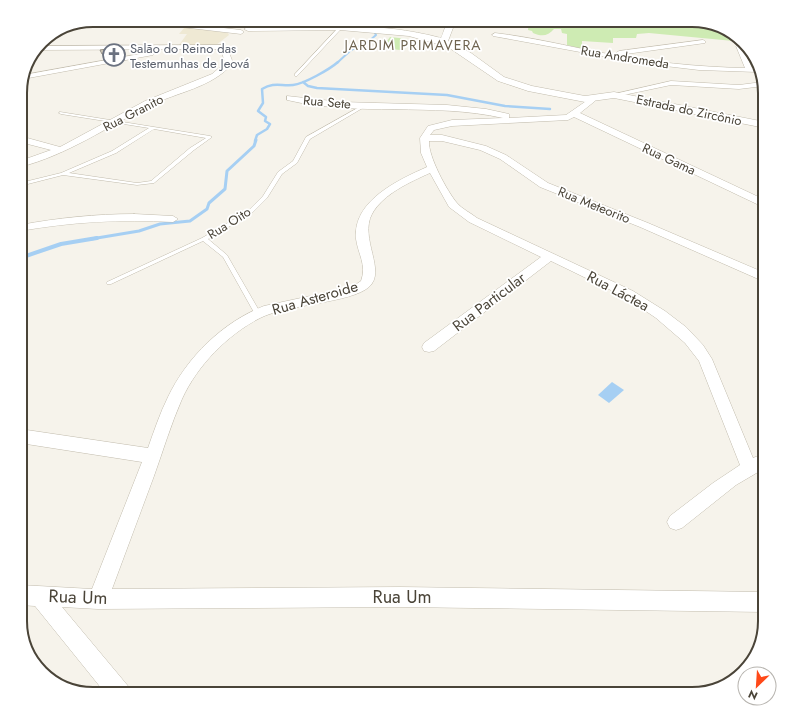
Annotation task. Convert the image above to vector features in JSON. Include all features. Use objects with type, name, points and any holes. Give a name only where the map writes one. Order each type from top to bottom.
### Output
[{"type":"street","points":[[206,27],[245,31],[341,29],[403,32],[444,42],[473,58],[508,82],[592,99],[671,83],[739,87],[757,85]]},
{"type":"street","points":[[444,42],[449,27]]},
{"type":"street","points":[[45,48],[224,47],[245,31]]},
{"type":"street","name":"Rua Andromeda","points":[[495,35],[522,38],[601,55],[698,67],[753,70]]},
{"type":"street","points":[[601,55],[703,42]]},
{"type":"street","points":[[739,46],[753,70]]},
{"type":"street","name":"Rua Granito","points":[[27,162],[61,150],[148,103],[215,76],[224,70],[229,63],[224,47]]},
{"type":"street","points":[[134,48],[141,52],[137,57]]},
{"type":"street","points":[[29,76],[189,48]]},
{"type":"street","name":"Estrada do Zircônio","points":[[614,95],[758,125]]},
{"type":"street","name":"Rua Sete","points":[[290,98],[317,103],[364,106],[450,107],[494,113],[522,120]]},
{"type":"street","points":[[432,168],[424,144],[424,138],[427,132],[437,126],[452,123],[557,119],[574,114],[592,99]]},
{"type":"street","name":"Rua Gama","points":[[574,114],[758,201]]},
{"type":"street","name":"Rua Meteorito","points":[[424,138],[447,139],[483,148],[503,157],[544,186],[651,228],[758,275]]},
{"type":"street","points":[[27,141],[61,150]]},
{"type":"street","name":"Rua Láctea","points":[[432,168],[453,205],[480,224],[606,282],[644,303],[681,331],[697,346],[705,359],[749,467]]},
{"type":"street","name":"Rua Asteroide","points":[[98,599],[175,398],[189,374],[215,343],[236,326],[258,314],[356,290],[366,283],[371,267],[362,239],[361,230],[364,219],[374,204],[391,190],[432,168]]},
{"type":"street","points":[[27,227],[70,220],[111,217],[173,219]]},
{"type":"street","name":"Rua Particular","points":[[430,348],[549,257]]},
{"type":"street","points":[[27,437],[152,456]]},
{"type":"street","points":[[676,522],[749,467],[758,463]]},
{"type":"street","points":[[30,595],[114,687]]},
{"type":"street","name":"Rua Um","points":[[30,595],[98,599],[400,597],[758,602]]},
{"type":"lane","points":[[296,75],[341,29]]},
{"type":"lane","name":"Rua Oito","points":[[109,283],[204,239],[250,212],[265,197],[270,186],[280,174],[295,162],[308,138],[364,106]]},
{"type":"lane","points":[[61,113],[210,137],[186,154],[159,177],[144,184],[63,174]]},
{"type":"lane","points":[[27,183],[63,174],[114,152],[153,128]]},
{"type":"lane","points":[[204,239],[225,256],[258,314]]},
{"type":"shaded area","points":[[185,27],[228,33],[229,35],[216,45],[179,45],[187,34],[179,34]]},
{"type":"green space","points":[[528,27],[692,27],[705,28],[717,32],[733,41],[649,33],[637,34],[636,38],[613,38],[613,43],[582,41],[582,49],[567,45],[567,34],[562,33],[561,29],[554,29],[545,35],[539,35],[528,30]]},
{"type":"green space","points":[[390,37],[408,39],[400,50],[382,48]]},
{"type":"water","points":[[612,382],[624,390],[609,403],[598,395]]},
{"type":"building","points":[[122,47],[125,51],[102,54],[100,50]]},
{"type":"waterway","points":[[337,63],[351,50],[368,42],[376,35],[375,33]]},
{"type":"waterway","points":[[303,82],[338,62]]},
{"type":"waterway","points":[[255,141],[257,135],[267,129],[270,124],[265,121],[266,117],[258,111],[263,103],[262,89],[274,85],[293,85],[303,82]]},
{"type":"waterway","points":[[303,82],[308,86],[317,88],[447,95],[505,106],[550,109]]},
{"type":"waterway","points":[[27,256],[61,244],[139,231],[160,224],[190,221],[207,209],[209,203],[225,189],[227,171],[254,146],[256,140]]},
{"type":"place","name":"Salão do Reino das Testemunhas de Jeová","points":[[114,55]]},
{"type":"district","name":"JARDIM PRIMAVERA","points":[[413,45]]}]
